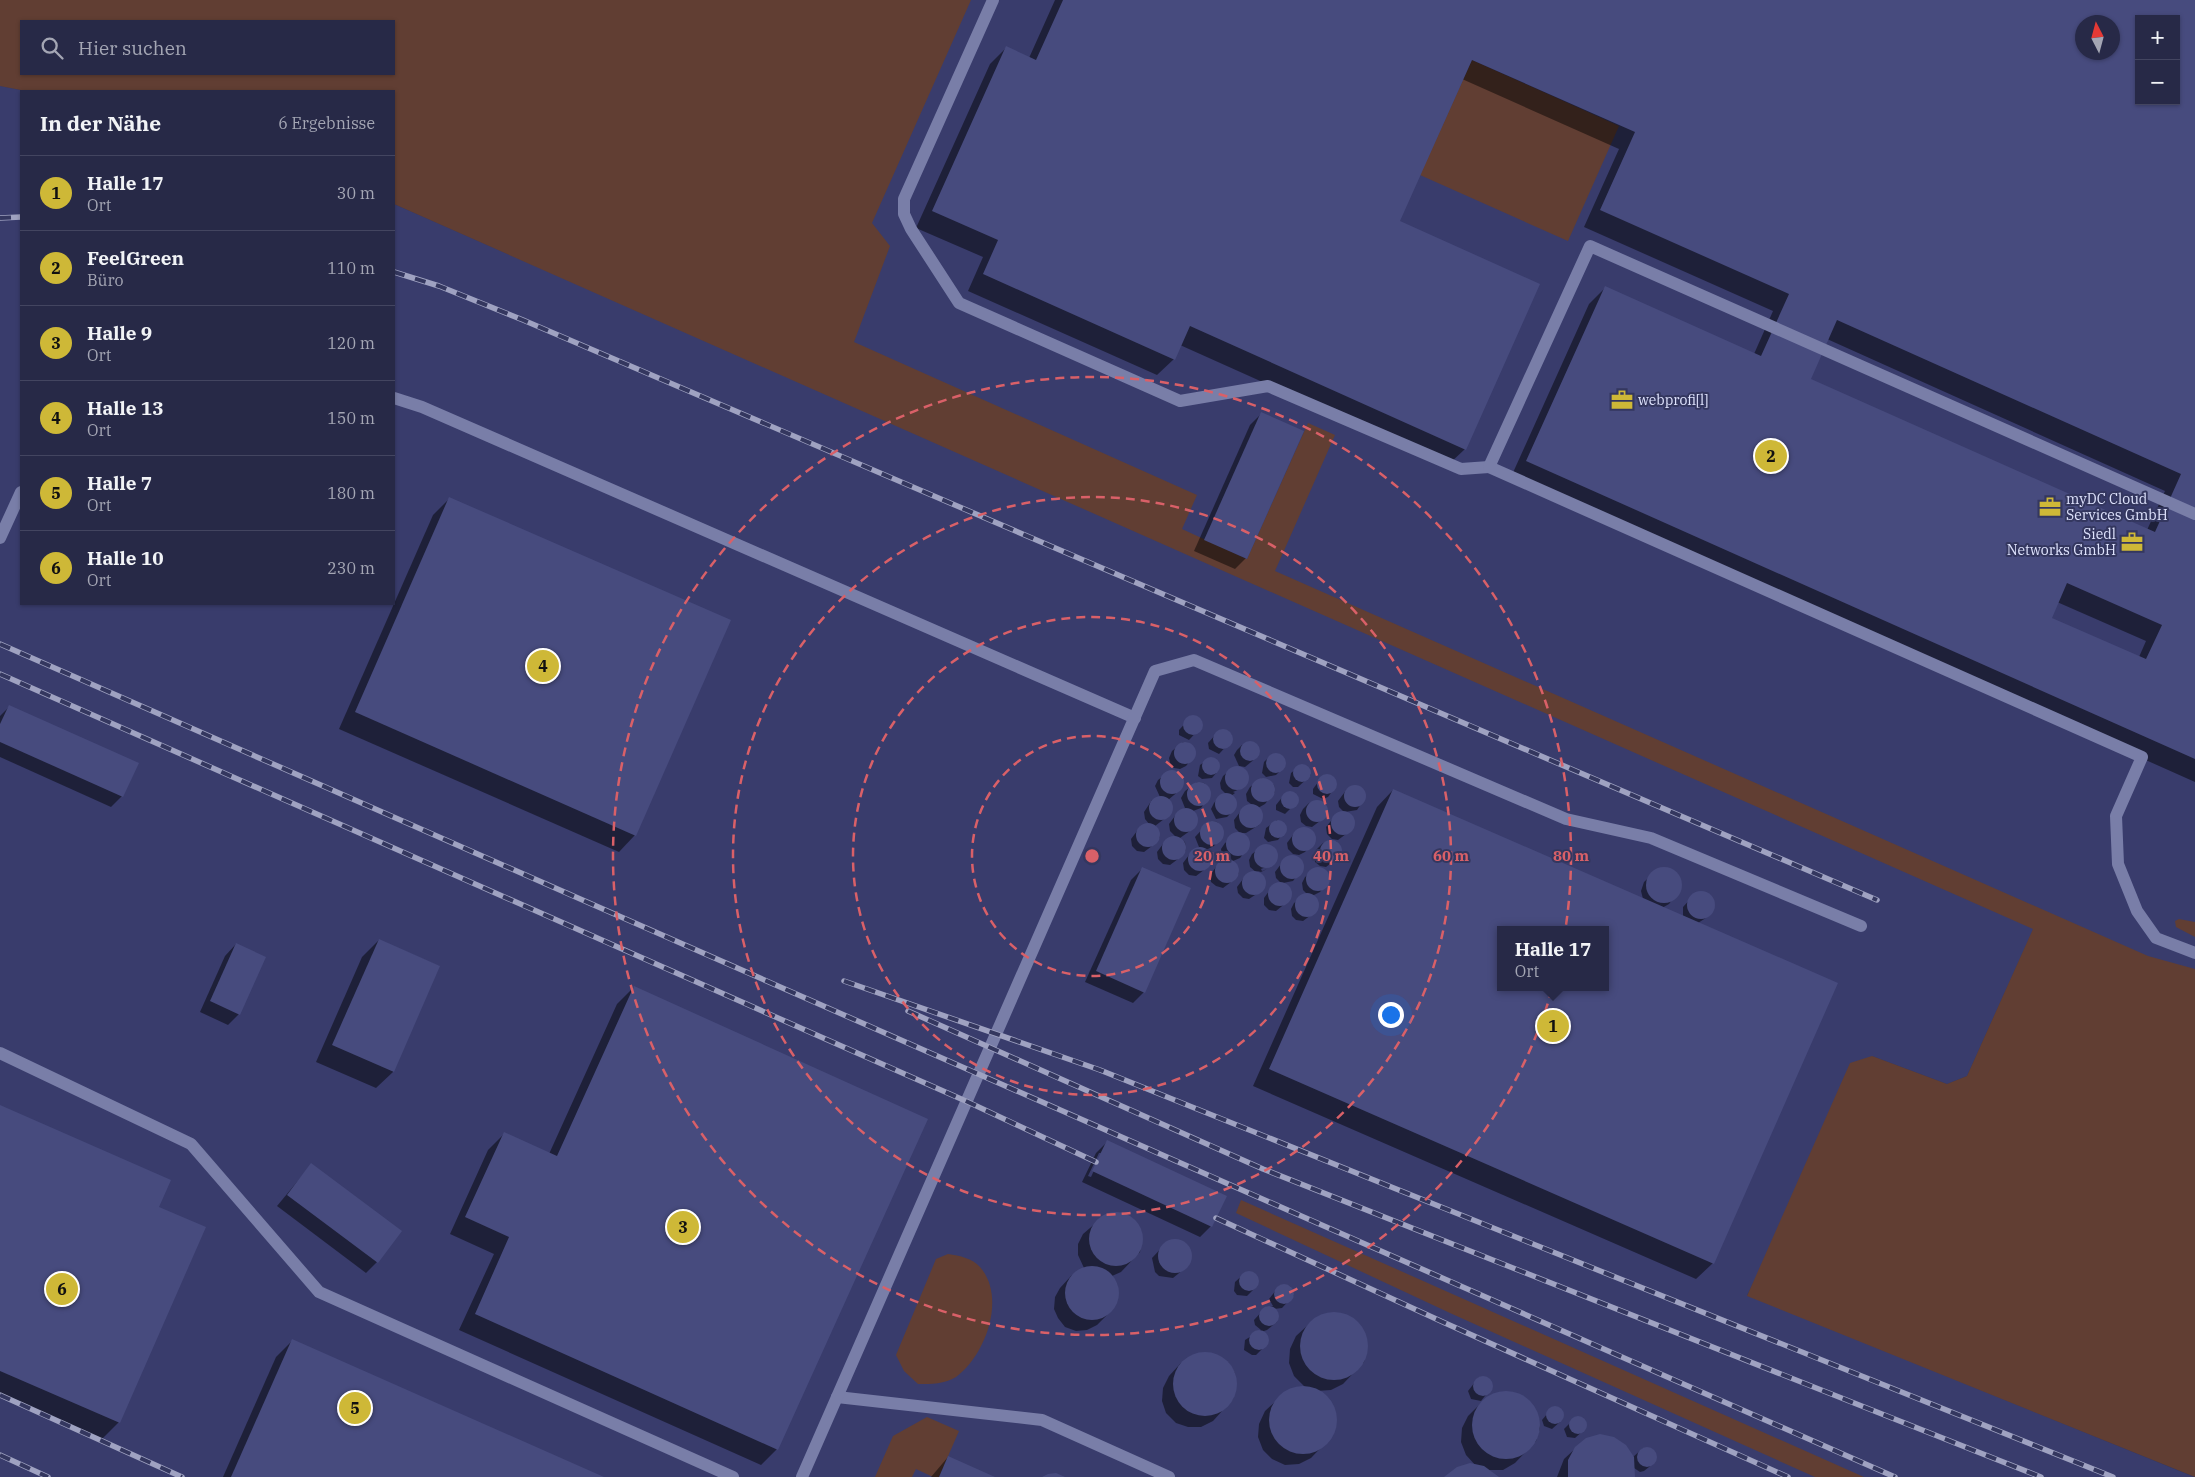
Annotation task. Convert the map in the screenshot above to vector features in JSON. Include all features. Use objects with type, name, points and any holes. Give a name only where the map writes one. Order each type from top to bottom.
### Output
[{"type":"lane","points":[[993,0],[904,199],[904,214],[911,229],[959,303],[1180,401],[1268,386],[1461,469],[1489,467],[2142,757],[2116,816],[2118,864],[2138,911],[2156,938],[2195,953]]},
{"type":"lane","points":[[1489,467],[1590,246],[2195,514]]},
{"type":"lane","points":[[395,398],[422,407],[1135,718]]},
{"type":"lane","points":[[0,538],[20,494]]},
{"type":"lane","points":[[802,1477],[1155,671],[1194,660],[1566,819],[1651,838],[1861,926]]},
{"type":"lane","points":[[0,1054],[191,1144],[320,1292],[733,1477]]},
{"type":"lane","points":[[837,1397],[1042,1420],[1169,1477]]},
{"type":"shaded area","points":[[0,0],[971,0],[872,223],[890,246],[854,342],[1197,495],[1182,529],[1247,559],[1308,423],[1335,435],[1275,571],[2148,956],[2195,969],[2195,1477],[1747,1296],[1850,1063],[1872,1056],[1947,1084],[1967,1076],[2033,929],[395,204],[395,90],[21,90],[0,86]]},
{"type":"shaded area","points":[[871,0],[2195,0],[2195,1002],[2033,930],[1967,1076],[1947,1084],[1872,1056],[1747,1295],[2194,1477],[0,1477],[0,86],[21,90],[20,605],[395,605],[395,204],[724,349]]},
{"type":"shaded area","points":[[1472,60],[1619,126],[1568,241],[1420,175]]},
{"type":"shaded area","points":[[2179,919],[2195,922],[2195,937],[2176,927],[2175,921]]},
{"type":"shaded area","points":[[1241,1200],[1864,1477],[1815,1477],[1450,1313],[1236,1213]]},
{"type":"shaded area","points":[[948,1254],[970,1259],[980,1267],[988,1280],[992,1294],[989,1326],[976,1355],[956,1377],[933,1384],[918,1384],[904,1371],[896,1355],[936,1259]]},
{"type":"shaded area","points":[[927,1417],[959,1431],[939,1477],[933,1477],[916,1469],[912,1477],[875,1477],[893,1436]]},
{"type":"building","points":[[1063,0],[2195,0],[2195,759],[1526,461],[1605,286],[1761,356],[1789,294],[1600,210],[1635,132],[1472,60],[1400,221],[1540,284],[1466,450],[1190,326],[1175,360],[983,274],[998,240],[932,211],[1006,46],[1036,60]],"holes":[[[1837,320],[2181,474],[2155,532],[1811,379]],[[2067,583],[2162,625],[2146,659],[2052,618]]]},
{"type":"building","points":[[1261,412],[1304,431],[1247,559],[1204,540]]},
{"type":"building","points":[[449,497],[731,620],[636,836],[355,712]]},
{"type":"building","points":[[9,705],[139,763],[123,797],[0,742],[0,724]]},
{"type":"building","points":[[1193,715],[1200,718],[1203,725],[1200,732],[1193,735],[1186,732],[1183,725],[1186,718]]},
{"type":"building","points":[[1223,729],[1230,732],[1233,739],[1230,746],[1223,749],[1216,746],[1213,739],[1216,732]]},
{"type":"building","points":[[1246,741],[1254,741],[1260,747],[1260,755],[1254,761],[1246,761],[1240,755],[1240,747]]},
{"type":"building","points":[[1181,742],[1189,742],[1196,749],[1196,757],[1189,764],[1181,764],[1174,757],[1174,749]]},
{"type":"building","points":[[1276,753],[1283,756],[1286,763],[1283,770],[1276,773],[1269,770],[1266,763],[1269,756]]},
{"type":"building","points":[[1207,757],[1215,757],[1220,762],[1218,773],[1207,775],[1202,770],[1202,762]]},
{"type":"building","points":[[1298,764],[1306,764],[1311,769],[1309,780],[1298,782],[1293,777],[1293,769]]},
{"type":"building","points":[[1237,766],[1245,770],[1249,778],[1245,786],[1237,790],[1229,786],[1225,778],[1229,770]]},
{"type":"building","points":[[1172,770],[1181,773],[1184,782],[1181,791],[1172,794],[1163,791],[1160,782],[1163,773]]},
{"type":"building","points":[[1327,774],[1334,777],[1337,784],[1334,791],[1327,794],[1320,791],[1317,784],[1320,777]]},
{"type":"building","points":[[1263,778],[1272,781],[1275,790],[1272,799],[1263,802],[1254,799],[1251,790],[1254,781]]},
{"type":"building","points":[[1199,782],[1208,785],[1211,794],[1208,803],[1199,806],[1190,803],[1187,794],[1190,785]]},
{"type":"building","points":[[1351,785],[1359,785],[1366,792],[1366,800],[1359,807],[1351,807],[1344,800],[1344,792]]},
{"type":"building","points":[[1393,789],[1838,983],[1714,1264],[1269,1069]]},
{"type":"building","points":[[1286,791],[1294,791],[1299,796],[1297,807],[1286,809],[1281,804],[1281,796]]},
{"type":"building","points":[[1226,793],[1236,800],[1237,804],[1230,814],[1226,815],[1216,808],[1215,804],[1222,794]]},
{"type":"building","points":[[1161,796],[1170,799],[1173,808],[1170,817],[1161,820],[1152,817],[1149,808],[1152,799]]},
{"type":"building","points":[[1313,800],[1321,800],[1328,807],[1328,815],[1321,822],[1313,822],[1306,815],[1306,807]]},
{"type":"building","points":[[1251,804],[1260,807],[1263,816],[1260,825],[1251,828],[1242,825],[1239,816],[1242,807]]},
{"type":"building","points":[[1186,808],[1195,811],[1198,820],[1195,829],[1186,832],[1177,829],[1174,820],[1177,811]]},
{"type":"building","points":[[1343,811],[1351,815],[1355,823],[1351,831],[1343,835],[1335,831],[1331,823],[1335,815]]},
{"type":"building","points":[[1274,820],[1282,820],[1287,825],[1285,836],[1274,838],[1269,833],[1269,825]]},
{"type":"building","points":[[1212,821],[1221,824],[1224,833],[1221,842],[1212,845],[1203,842],[1200,833],[1203,824]]},
{"type":"building","points":[[1148,823],[1157,826],[1160,835],[1157,844],[1148,847],[1139,844],[1136,835],[1139,826]]},
{"type":"building","points":[[1304,827],[1312,831],[1316,839],[1312,847],[1304,851],[1296,847],[1292,839],[1296,831]]},
{"type":"building","points":[[1238,832],[1246,836],[1250,844],[1246,852],[1238,856],[1230,852],[1226,844],[1230,836]]},
{"type":"building","points":[[1174,836],[1183,839],[1186,848],[1183,857],[1174,860],[1165,857],[1162,848],[1165,839]]},
{"type":"building","points":[[1327,840],[1335,840],[1342,847],[1342,855],[1335,862],[1327,862],[1320,855],[1320,847]]},
{"type":"building","points":[[1266,844],[1274,848],[1278,856],[1274,864],[1266,868],[1258,864],[1254,856],[1258,848]]},
{"type":"building","points":[[1200,847],[1209,850],[1212,859],[1209,868],[1200,871],[1191,868],[1188,859],[1191,850]]},
{"type":"building","points":[[1292,855],[1300,859],[1304,867],[1300,875],[1292,879],[1284,875],[1280,867],[1284,859]]},
{"type":"building","points":[[1227,859],[1236,862],[1239,871],[1236,880],[1227,883],[1218,880],[1215,871],[1218,862]]},
{"type":"building","points":[[1142,867],[1191,888],[1145,993],[1096,971]]},
{"type":"building","points":[[1318,867],[1326,871],[1330,879],[1326,887],[1318,891],[1310,887],[1306,879],[1310,871]]},
{"type":"building","points":[[1664,867],[1677,872],[1682,885],[1677,898],[1664,903],[1651,898],[1646,885],[1651,872]]},
{"type":"building","points":[[1254,871],[1262,875],[1266,883],[1262,891],[1254,895],[1246,891],[1242,883],[1246,875]]},
{"type":"building","points":[[1280,882],[1288,886],[1292,894],[1288,902],[1280,906],[1272,902],[1268,894],[1272,886]]},
{"type":"building","points":[[1701,891],[1711,895],[1715,905],[1711,915],[1701,919],[1691,915],[1687,905],[1691,895]]},
{"type":"building","points":[[1307,893],[1315,897],[1319,905],[1315,913],[1307,917],[1299,913],[1295,905],[1299,897]]},
{"type":"building","points":[[379,939],[440,966],[394,1072],[332,1045]]},
{"type":"building","points":[[236,943],[266,957],[240,1015],[210,1001]]},
{"type":"building","points":[[634,986],[928,1119],[778,1450],[475,1314],[509,1237],[465,1217],[504,1132],[557,1156]]},
{"type":"building","points":[[0,1105],[171,1180],[159,1207],[206,1227],[120,1423],[0,1371]]},
{"type":"building","points":[[1107,1140],[1227,1196],[1212,1227],[1092,1171]]},
{"type":"building","points":[[311,1163],[402,1231],[378,1263],[287,1195]]},
{"type":"building","points":[[1111,1212],[1121,1212],[1131,1216],[1139,1224],[1143,1239],[1139,1254],[1131,1262],[1121,1266],[1111,1266],[1101,1262],[1093,1254],[1089,1244],[1089,1234],[1093,1224],[1101,1216]]},
{"type":"building","points":[[1175,1239],[1182,1240],[1187,1244],[1191,1249],[1191,1263],[1187,1268],[1182,1272],[1175,1273],[1168,1272],[1163,1268],[1159,1263],[1158,1256],[1159,1249],[1163,1244],[1168,1240]]},
{"type":"building","points":[[1087,1266],[1097,1266],[1107,1270],[1115,1278],[1119,1293],[1115,1308],[1107,1316],[1097,1320],[1087,1320],[1077,1316],[1069,1308],[1065,1298],[1065,1288],[1069,1278],[1077,1270]]},
{"type":"building","points":[[1245,1271],[1253,1271],[1259,1277],[1259,1285],[1253,1291],[1245,1291],[1239,1285],[1239,1277]]},
{"type":"building","points":[[1280,1284],[1288,1284],[1294,1290],[1294,1298],[1288,1304],[1280,1304],[1274,1298],[1274,1290]]},
{"type":"building","points":[[1265,1306],[1273,1306],[1279,1312],[1279,1320],[1273,1326],[1265,1326],[1259,1320],[1259,1312]]},
{"type":"building","points":[[1327,1312],[1341,1312],[1353,1317],[1363,1327],[1368,1339],[1368,1353],[1363,1365],[1353,1375],[1341,1380],[1327,1380],[1315,1375],[1305,1365],[1300,1353],[1300,1339],[1305,1327],[1315,1317]]},
{"type":"building","points":[[1255,1330],[1263,1330],[1269,1336],[1269,1344],[1263,1350],[1255,1350],[1249,1344],[1249,1336]]},
{"type":"building","points":[[292,1339],[604,1477],[231,1477]]},
{"type":"building","points":[[1199,1352],[1211,1352],[1228,1361],[1235,1372],[1237,1384],[1235,1396],[1228,1407],[1211,1416],[1199,1416],[1187,1411],[1178,1402],[1173,1390],[1173,1378],[1178,1366],[1187,1357]]},
{"type":"building","points":[[1479,1376],[1487,1376],[1493,1382],[1493,1390],[1487,1396],[1479,1396],[1473,1390],[1473,1382]]},
{"type":"building","points":[[1303,1386],[1316,1389],[1327,1396],[1334,1407],[1337,1420],[1334,1433],[1327,1444],[1316,1451],[1303,1454],[1290,1451],[1279,1444],[1272,1433],[1269,1420],[1272,1407],[1279,1396],[1290,1389]]},
{"type":"building","points":[[1499,1391],[1513,1391],[1525,1396],[1535,1406],[1540,1418],[1540,1432],[1535,1444],[1525,1454],[1513,1459],[1499,1459],[1487,1454],[1477,1444],[1472,1432],[1472,1418],[1477,1406],[1487,1396]]},
{"type":"building","points":[[1555,1406],[1561,1409],[1564,1415],[1561,1421],[1555,1424],[1549,1421],[1546,1415],[1549,1409]]},
{"type":"building","points":[[1578,1416],[1584,1419],[1587,1425],[1584,1431],[1578,1434],[1572,1431],[1569,1425],[1572,1419]]},
{"type":"building","points":[[1600,1434],[1614,1437],[1626,1445],[1634,1457],[1635,1477],[1568,1477],[1568,1460],[1575,1447],[1586,1438]]},
{"type":"building","points":[[1643,1447],[1651,1447],[1657,1453],[1657,1461],[1651,1467],[1643,1467],[1637,1461],[1637,1453]]},
{"type":"building","points":[[948,1456],[995,1477],[939,1477]]},
{"type":"building","points":[[1470,1463],[1484,1466],[1499,1477],[1444,1477],[1457,1467]]},
{"type":"building","points":[[1056,1473],[1065,1477],[1042,1477],[1048,1474]]},
{"type":"railway","points":[[0,218],[20,217]]},
{"type":"railway","points":[[395,272],[439,286],[523,320],[1877,900]]},
{"type":"railway","points":[[0,644],[1895,1477]]},
{"type":"railway","points":[[0,674],[968,1102],[1096,1162]]},
{"type":"railway","points":[[844,981],[1100,1070],[2113,1477]]},
{"type":"railway","points":[[908,1011],[1263,1169],[2041,1477]]},
{"type":"railway","points":[[1216,1218],[1788,1477]]},
{"type":"railway","points":[[0,1395],[182,1477]]},
{"type":"railway","points":[[0,1455],[48,1477]]},
{"type":"place","name":"webprofi[l]","points":[[1622,400]]},
{"type":"place","name":"FeelGreen","points":[[1771,456]]},
{"type":"place","name":"myDC Cloud Services GmbH","points":[[2050,507]]},
{"type":"place","name":"Siedl Networks GmbH","points":[[2132,542]]},
{"type":"place","name":"Halle 13","points":[[543,666]]},
{"type":"place","name":"Halle 17","points":[[1553,1026]]},
{"type":"place","name":"Halle 9","points":[[683,1227]]},
{"type":"place","name":"Halle 10","points":[[62,1289]]},
{"type":"place","name":"Halle 7","points":[[355,1408]]}]
